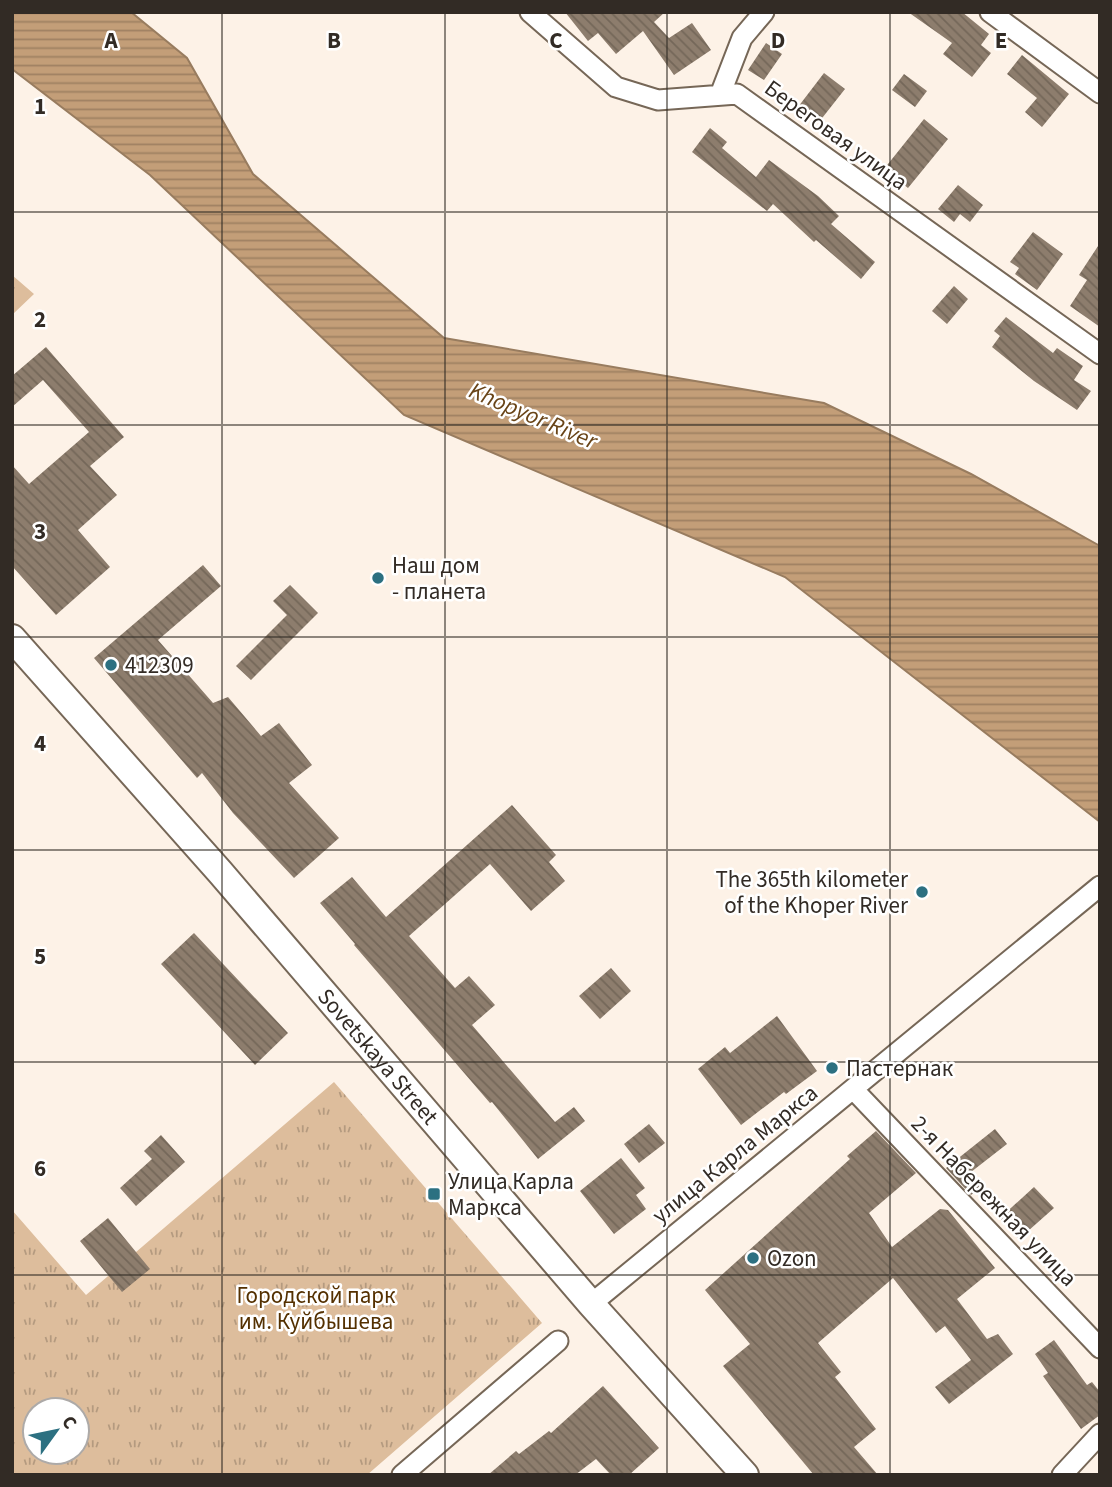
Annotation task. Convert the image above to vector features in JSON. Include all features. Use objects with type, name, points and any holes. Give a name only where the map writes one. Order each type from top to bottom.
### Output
[{"type":"street","name":"Береговая улица","points":[[530,12],[616,87],[658,100],[737,94],[1100,354]]},
{"type":"street","points":[[720,95],[742,38],[764,12]]},
{"type":"street","points":[[990,12],[1100,93]]},
{"type":"street","name":"Sovetskaya Street","points":[[12,638],[220,872],[591,1304],[745,1475]]},
{"type":"street","name":"улица Карла Маркса","points":[[591,1304],[1100,886]]},
{"type":"street","name":"2-я Набережная улица","points":[[853,1089],[1100,1348]]},
{"type":"street","points":[[402,1475],[558,1341]]},
{"type":"street","points":[[1062,1475],[1100,1434]]},
{"type":"green space","points":[[12,275],[34,294],[12,315]]},
{"type":"green space","name":"Городской парк им. Куйбышева","points":[[334,1082],[542,1323],[367,1475],[12,1475],[12,1210],[86,1295]]},
{"type":"water","name":"Khopyor River","points":[[12,12],[131,12],[187,58],[253,174],[444,338],[824,403],[971,474],[1100,546],[1100,822],[785,577],[404,415],[150,175],[12,69]]},
{"type":"building","points":[[565,12],[665,12],[654,22],[669,38],[692,23],[711,50],[674,75],[643,31],[616,54],[598,33],[588,41]]},
{"type":"building","points":[[908,12],[962,12],[989,34],[981,45],[991,53],[972,77],[943,54],[952,43]]},
{"type":"building","points":[[766,43],[782,54],[764,80],[748,70]]},
{"type":"building","points":[[1022,55],[1069,94],[1042,127],[1025,112],[1037,98],[1007,74]]},
{"type":"building","points":[[824,73],[845,89],[819,122],[798,107]]},
{"type":"building","points":[[904,74],[927,91],[915,107],[892,90]]},
{"type":"building","points":[[924,119],[948,139],[908,188],[884,169]]},
{"type":"building","points":[[710,128],[727,142],[722,148],[756,177],[769,160],[818,196],[839,216],[831,224],[875,262],[861,279],[816,240],[814,242],[773,204],[767,211],[692,152]]},
{"type":"building","points":[[958,185],[983,205],[970,222],[960,214],[954,222],[938,209]]},
{"type":"building","points":[[1033,232],[1063,254],[1037,290],[1015,274],[1019,268],[1010,262]]},
{"type":"building","points":[[1100,243],[1100,327],[1070,306],[1087,280],[1079,275]]},
{"type":"building","points":[[954,286],[968,299],[947,324],[932,311]]},
{"type":"building","points":[[1006,317],[1053,353],[1057,348],[1083,366],[1074,380],[1091,391],[1077,410],[1034,381],[992,347],[1000,336],[994,331]]},
{"type":"building","points":[[46,347],[124,437],[90,466],[117,495],[78,530],[110,567],[56,615],[12,566],[12,465],[29,484],[89,432],[43,380],[12,407],[12,376]]},
{"type":"building","points":[[203,565],[221,586],[158,640],[213,703],[228,697],[261,736],[279,723],[312,765],[289,783],[339,838],[294,878],[233,813],[202,773],[197,778],[94,658]]},
{"type":"building","points":[[290,585],[318,613],[251,680],[236,666],[287,615],[273,601]]},
{"type":"building","points":[[512,805],[556,855],[549,862],[565,881],[531,911],[490,864],[409,936],[455,988],[469,976],[495,1005],[472,1025],[555,1122],[574,1107],[585,1121],[538,1159],[320,903],[352,877],[386,917]]},
{"type":"building","points":[[194,933],[288,1033],[255,1065],[161,964]]},
{"type":"building","points":[[611,968],[631,991],[600,1019],[579,996]]},
{"type":"building","points":[[777,1016],[817,1071],[741,1125],[698,1069],[725,1047],[730,1053]]},
{"type":"building","points":[[649,1124],[665,1143],[639,1163],[624,1144]]},
{"type":"building","points":[[995,1129],[1007,1144],[971,1172],[982,1186],[971,1195],[946,1168]]},
{"type":"building","points":[[876,1131],[916,1173],[869,1213],[892,1247],[940,1209],[948,1210],[995,1268],[957,1299],[987,1339],[998,1334],[1013,1354],[949,1404],[935,1387],[971,1360],[945,1326],[936,1333],[893,1278],[818,1343],[841,1372],[835,1377],[876,1429],[854,1447],[878,1475],[814,1475],[723,1366],[750,1344],[705,1290],[850,1159],[847,1156]]},
{"type":"building","points":[[161,1135],[185,1162],[136,1206],[120,1188],[152,1159],[144,1151]]},
{"type":"building","points":[[621,1158],[645,1188],[636,1195],[646,1209],[614,1234],[580,1191]]},
{"type":"building","points":[[1034,1187],[1054,1208],[1019,1239],[1000,1218]]},
{"type":"building","points":[[108,1218],[150,1269],[122,1292],[80,1241]]},
{"type":"building","points":[[1054,1340],[1087,1385],[1092,1382],[1100,1392],[1100,1415],[1081,1429],[1043,1376],[1048,1373],[1035,1354]]},
{"type":"building","points":[[603,1386],[659,1448],[629,1475],[611,1475],[596,1459],[575,1475],[488,1475],[516,1451],[519,1454],[549,1431],[551,1433]]},
{"type":"place","name":"Наш дом - планета","points":[[378,578]]},
{"type":"place","name":"412309","points":[[111,665]]},
{"type":"place","name":"The 365th kilometer of the Khoper River","points":[[922,892]]},
{"type":"place","name":"Пастернак","points":[[832,1068]]},
{"type":"place","name":"Улица Карла Маркса","points":[[434,1194]]},
{"type":"place","name":"Ozon","points":[[753,1258]]}]
